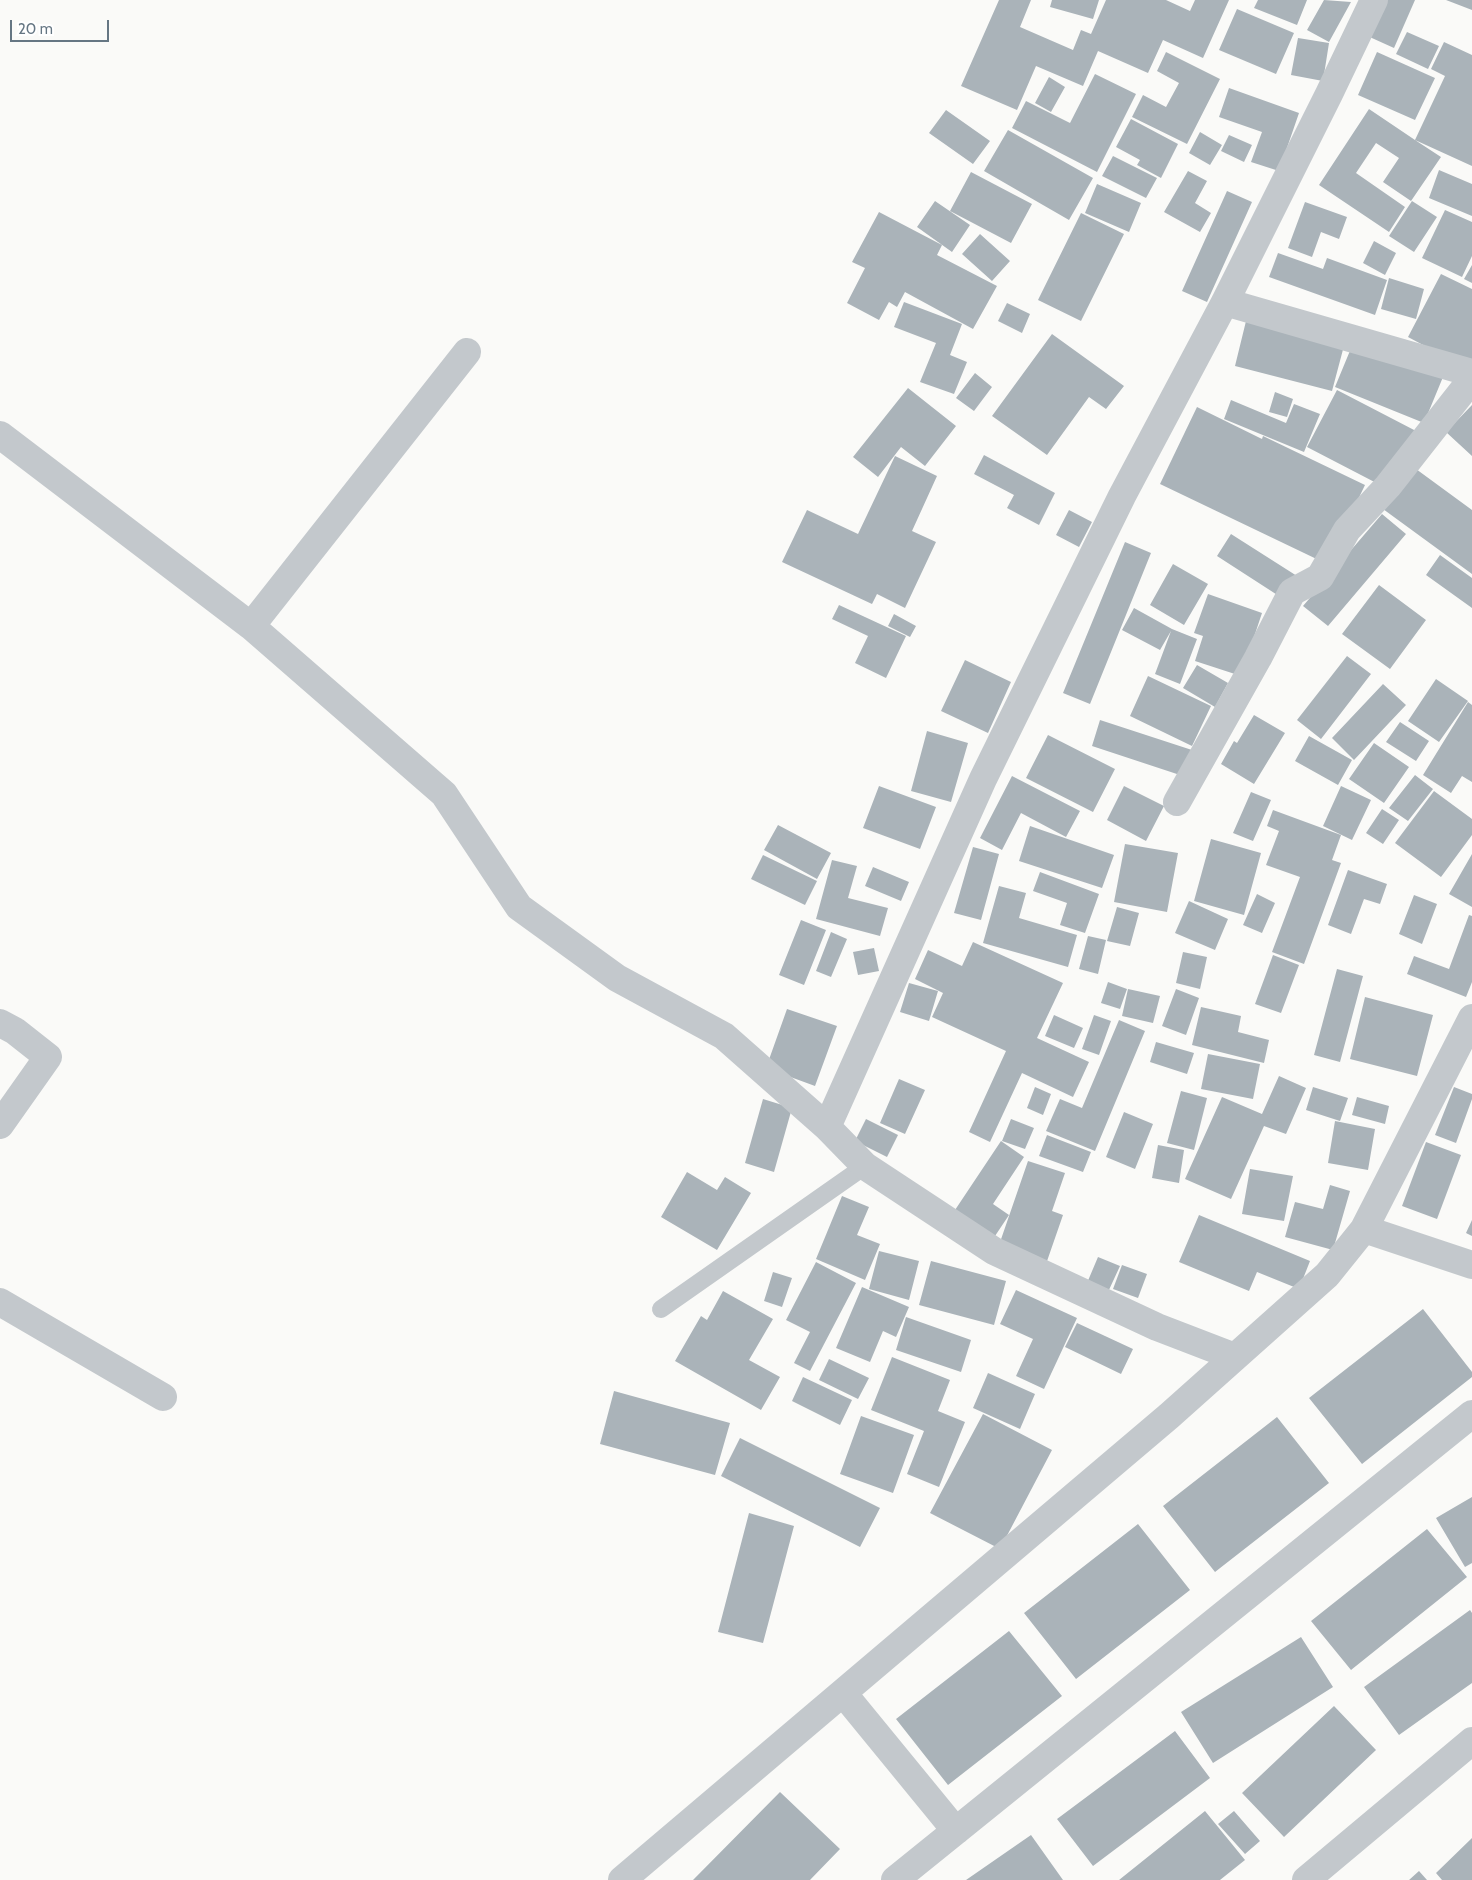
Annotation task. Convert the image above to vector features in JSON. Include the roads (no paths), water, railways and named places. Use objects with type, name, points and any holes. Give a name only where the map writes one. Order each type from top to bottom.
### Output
[{"type":"street","points":[[827,1127],[983,780],[1122,496],[1225,302],[1374,0]]},
{"type":"street","points":[[1225,302],[1472,373]]},
{"type":"street","points":[[251,626],[467,352]]},
{"type":"street","points":[[1177,802],[1258,658],[1292,592],[1320,577],[1347,530],[1388,486],[1472,379]]},
{"type":"street","points":[[0,435],[251,626],[444,794],[519,907],[617,978],[724,1036],[827,1127],[866,1166],[994,1251],[1158,1326],[1235,1357]]},
{"type":"street","points":[[622,1880],[1169,1416],[1327,1275],[1364,1229],[1472,1018]]},
{"type":"street","points":[[0,1023],[15,1031],[48,1057],[0,1125]]},
{"type":"street","points":[[1364,1229],[1472,1265]]},
{"type":"street","points":[[0,1302],[163,1397]]},
{"type":"street","points":[[895,1880],[1472,1414]]},
{"type":"street","points":[[843,1693],[956,1831]]},
{"type":"street","points":[[1306,1880],[1472,1741]]},
{"type":"lane","points":[[661,1309],[866,1166]]}]
